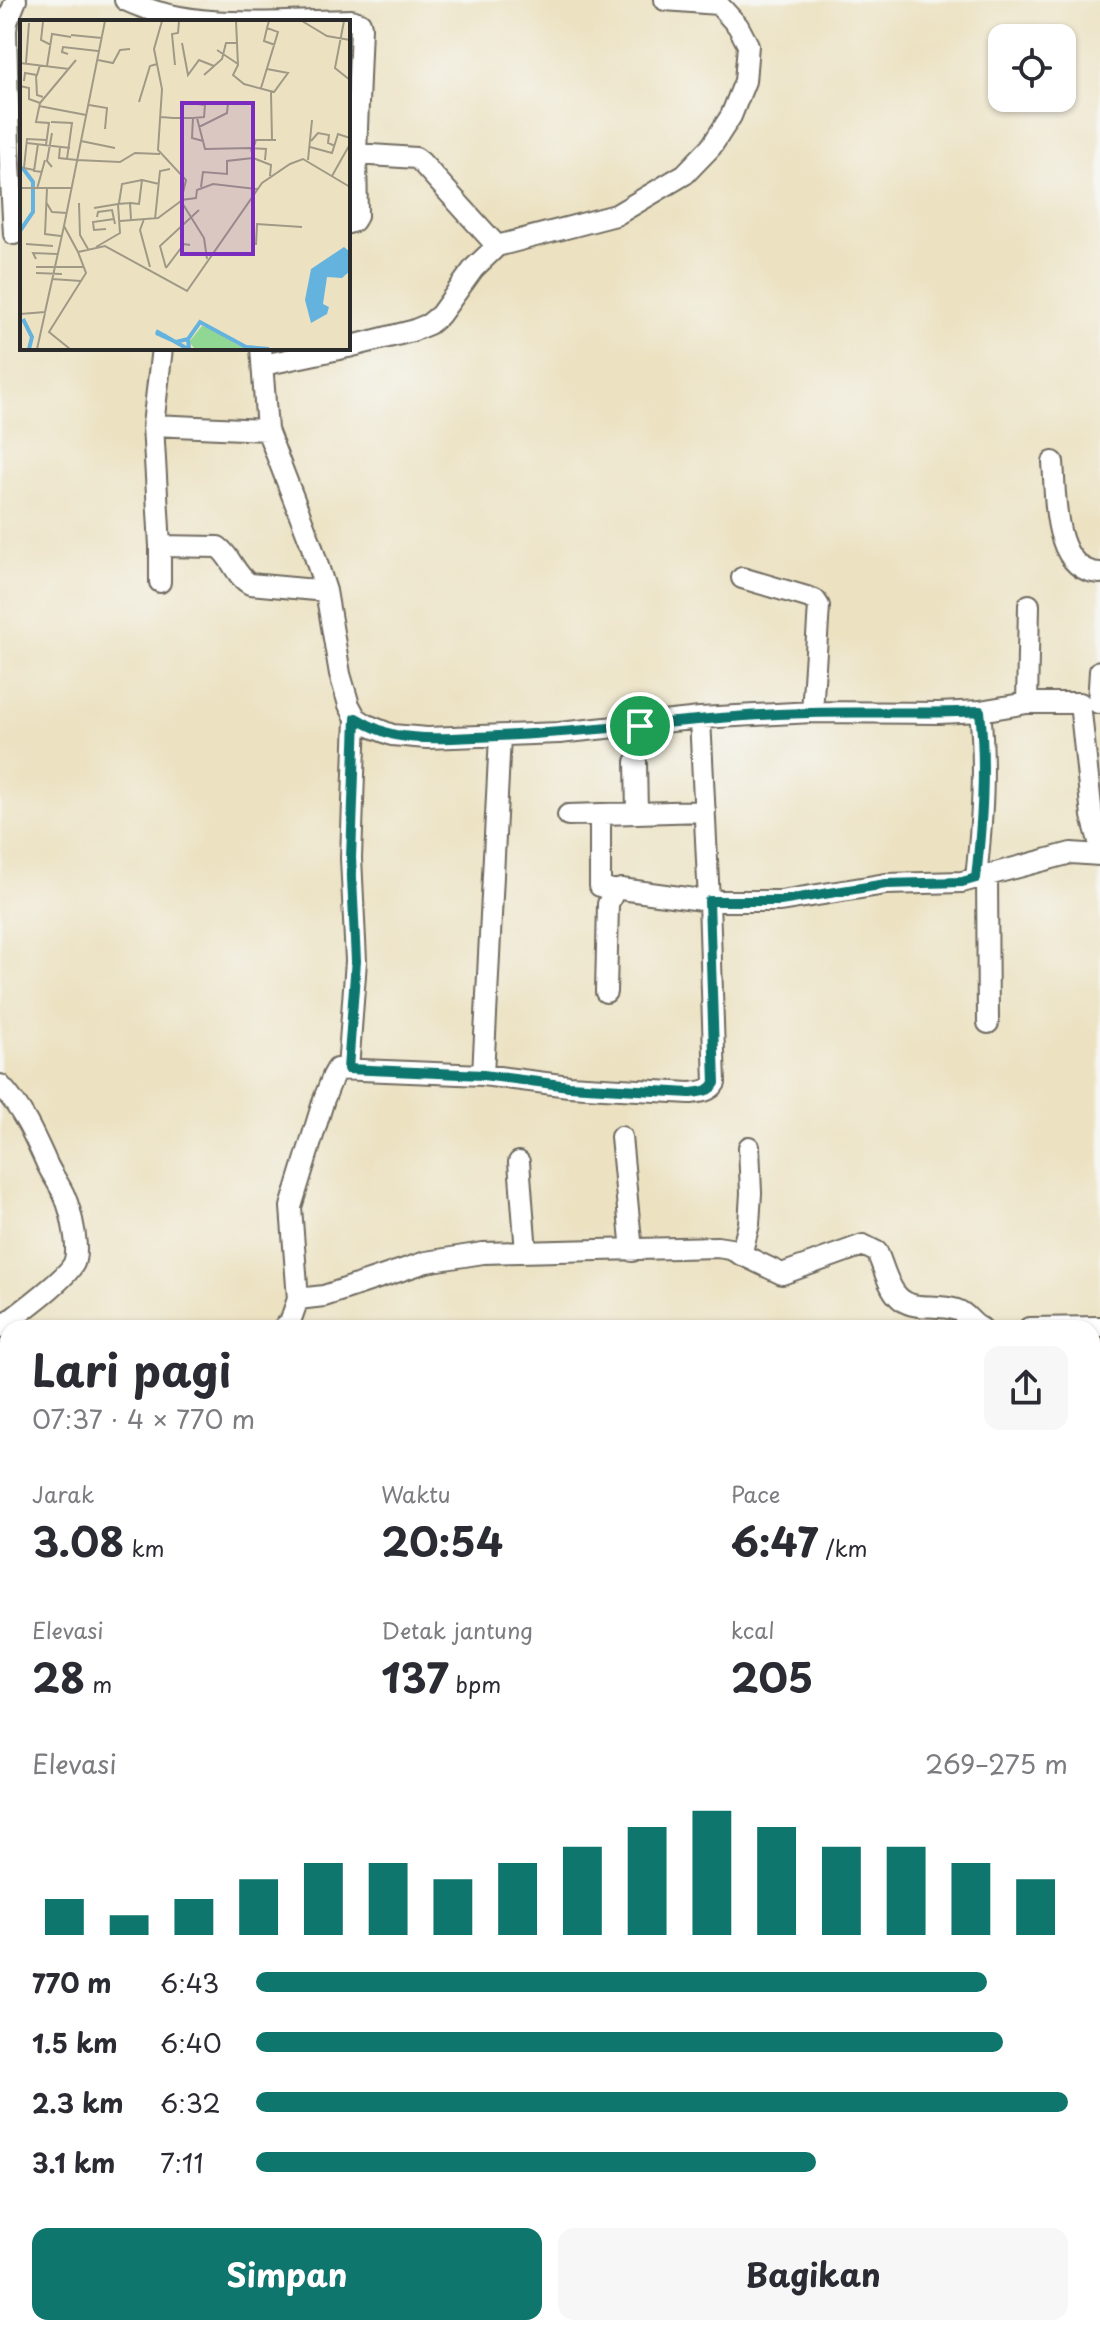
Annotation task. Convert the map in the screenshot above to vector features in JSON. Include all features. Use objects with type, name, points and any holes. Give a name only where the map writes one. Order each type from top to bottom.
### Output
[{"type":"street","points":[[12,234],[17,198],[6,31],[16,0]]},
{"type":"street","points":[[125,0],[144,16],[183,20]]},
{"type":"street","points":[[350,347],[429,324],[440,315],[474,268],[497,246],[616,215],[685,174],[711,147],[739,101],[745,81],[748,45],[738,26],[718,4],[665,0]]},
{"type":"street","points":[[350,20],[360,23],[361,27],[357,216],[350,222]]},
{"type":"street","points":[[356,154],[416,158],[497,246]]},
{"type":"street","points":[[160,582],[153,425],[162,350]]},
{"type":"street","points":[[325,350],[262,356],[267,430],[326,591],[340,674],[356,718],[351,858],[356,961],[348,1069]]},
{"type":"street","points":[[153,425],[267,430]]},
{"type":"street","points":[[1053,462],[1060,536],[1078,565],[1100,573]]},
{"type":"street","points":[[160,546],[218,547],[232,561],[240,577],[250,584],[326,591]]},
{"type":"street","points":[[742,578],[807,597],[819,606],[812,712]]},
{"type":"street","points":[[1027,703],[1029,605]]},
{"type":"street","points":[[1100,671],[1093,703],[1092,816],[1100,845]]},
{"type":"street","points":[[356,718],[392,735],[427,738],[559,733],[700,718],[812,712],[939,713],[980,711],[1027,703],[1093,703]]},
{"type":"street","points":[[980,711],[984,796],[981,877],[988,1023]]},
{"type":"street","points":[[291,1320],[298,1299],[291,1207],[337,1069],[483,1075],[569,1086],[690,1093],[713,1087],[709,901],[700,718]]},
{"type":"street","points":[[483,1075],[500,736]]},
{"type":"street","points":[[636,762],[637,813]]},
{"type":"street","points":[[568,815],[705,811]]},
{"type":"street","points":[[600,814],[600,886],[614,891],[621,889],[709,901],[780,901],[886,884],[962,882],[1071,853],[1100,855]]},
{"type":"street","points":[[606,992],[608,904],[614,891]]},
{"type":"street","points":[[0,1085],[13,1098],[33,1131],[65,1196],[75,1240],[75,1262],[63,1276],[10,1320]]},
{"type":"street","points":[[621,1137],[632,1251]]},
{"type":"street","points":[[741,1255],[749,1224],[749,1147]]},
{"type":"street","points":[[519,1162],[526,1252]]},
{"type":"street","points":[[298,1299],[324,1296],[426,1262],[483,1253],[717,1247],[730,1249],[782,1274],[863,1245],[877,1252],[893,1294],[900,1299],[910,1305],[952,1308],[961,1311],[969,1320]]},
{"type":"route","points":[[980,711],[984,771],[976,878],[962,882],[886,884],[780,901],[709,901],[715,1083],[705,1091],[690,1093],[569,1086],[483,1075],[348,1069],[356,961],[351,858],[356,718],[392,735],[427,738],[559,733],[640,726],[700,718],[812,712],[980,711]]}]
